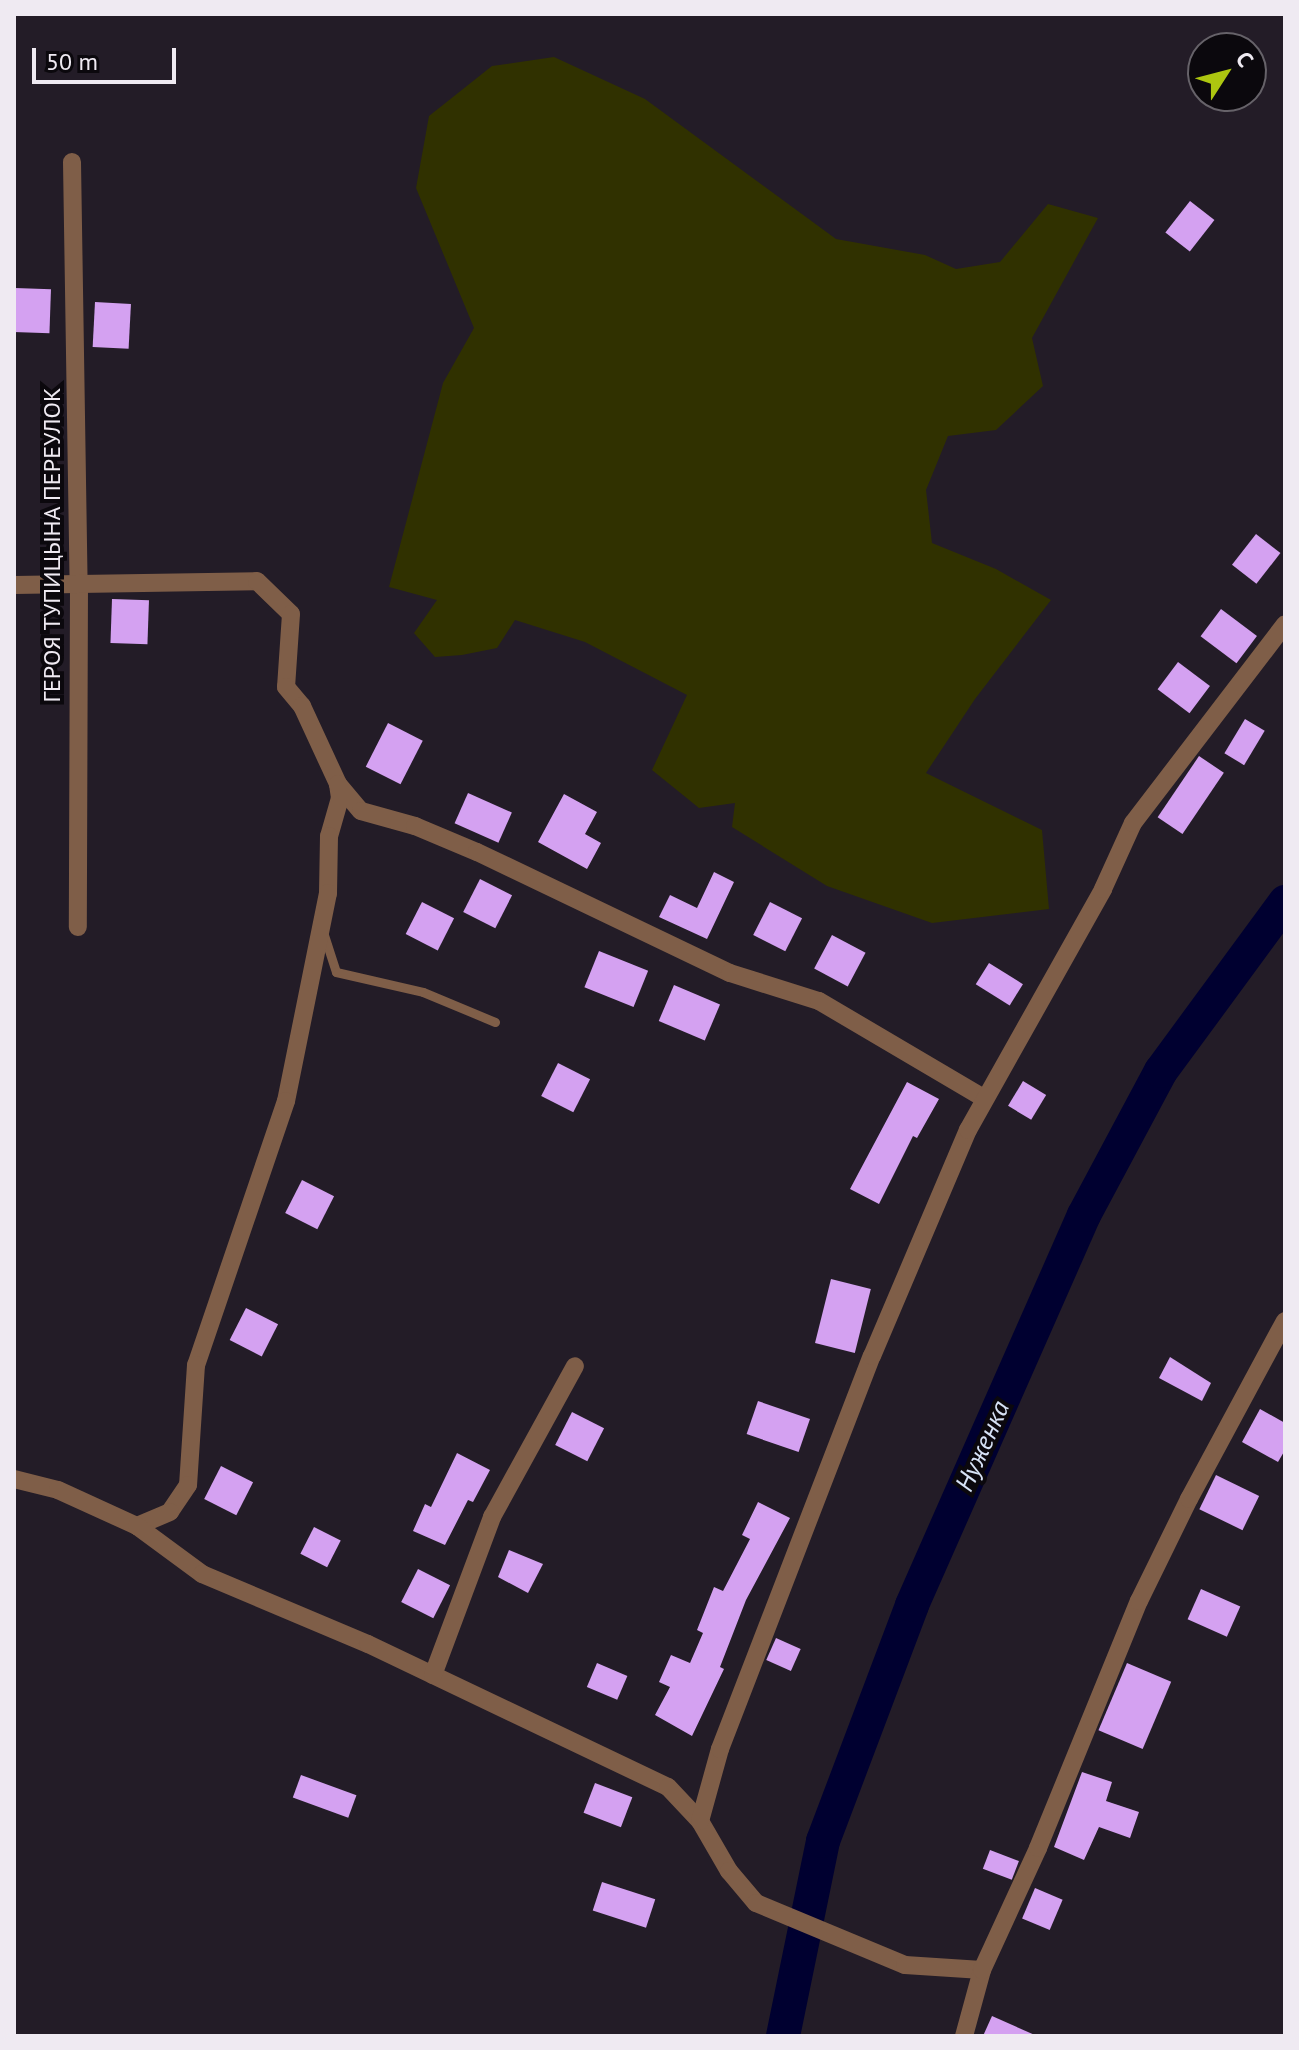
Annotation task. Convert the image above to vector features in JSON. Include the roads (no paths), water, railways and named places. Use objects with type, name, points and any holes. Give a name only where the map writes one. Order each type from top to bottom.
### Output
[{"type":"street","name":"ГЕРОЯ ТУПИЦЫНА ПЕРЕУЛОК","points":[[72,162],[79,586],[78,927]]},
{"type":"street","points":[[14,585],[257,581],[291,614],[286,687],[302,706],[338,784],[361,811],[415,826],[477,852],[730,973],[819,1001],[984,1098]]},
{"type":"street","points":[[700,1821],[720,1749],[872,1356],[984,1098],[1103,889],[1133,823],[1285,624]]},
{"type":"street","points":[[137,1526],[170,1512],[188,1485],[196,1365],[286,1101],[328,893],[329,836],[340,798],[338,784]]},
{"type":"street","points":[[964,2036],[982,1970],[1038,1848],[1139,1601],[1189,1499],[1285,1321]]},
{"type":"street","points":[[433,1675],[492,1517],[575,1366]]},
{"type":"street","points":[[14,1479],[58,1490],[137,1526],[202,1574],[433,1675],[668,1787],[700,1821],[729,1871],[756,1903],[905,1965],[982,1970]]},
{"type":"lane","points":[[322,928],[336,972],[423,992],[495,1022]]},
{"type":"waterway","name":"Нуженка","points":[[783,2036],[823,1841],[912,1605],[1084,1215],[1161,1071],[1285,902]]}]
